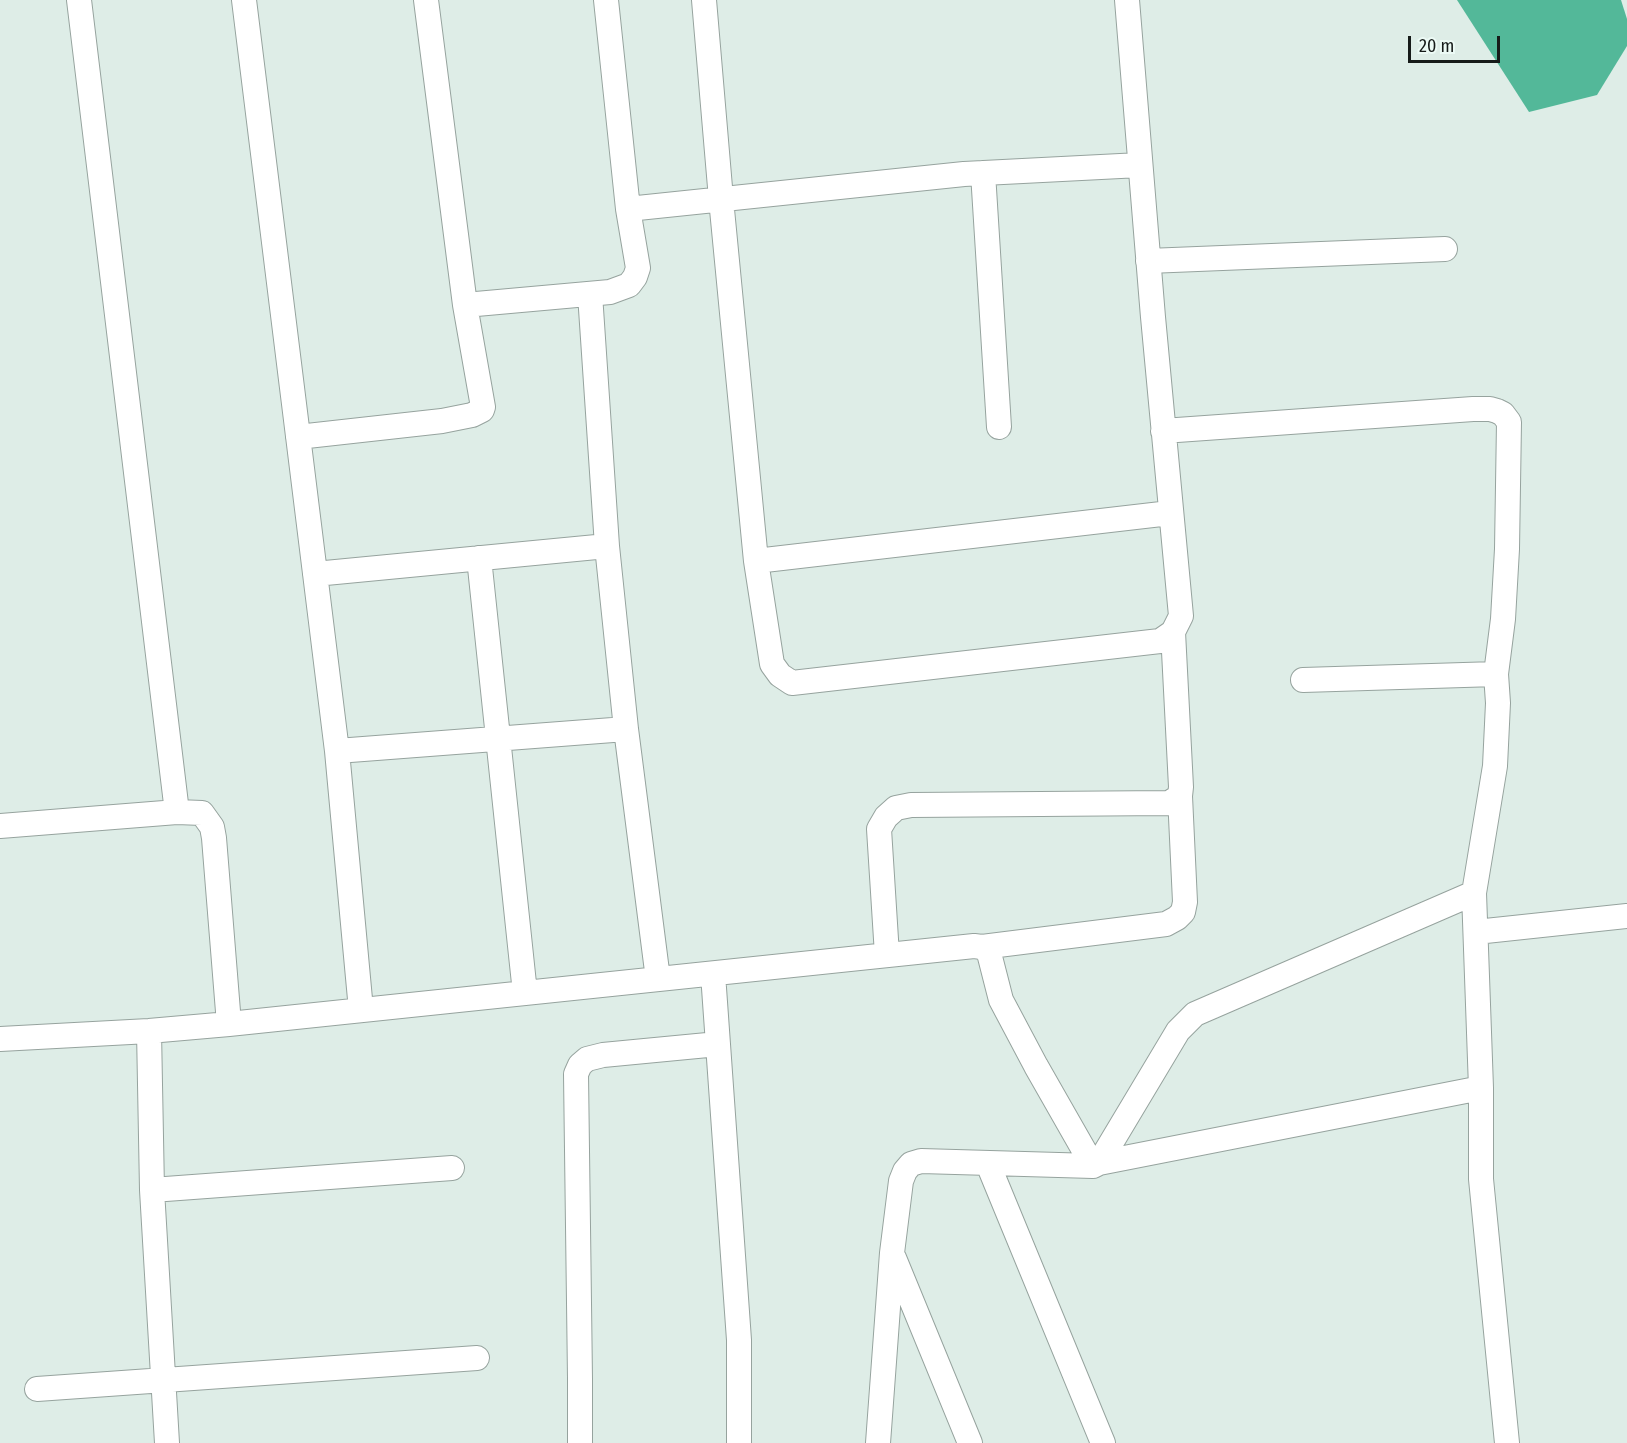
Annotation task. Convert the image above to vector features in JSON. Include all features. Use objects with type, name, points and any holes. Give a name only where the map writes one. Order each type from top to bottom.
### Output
[{"type":"street","points":[[79,0],[177,812]]},
{"type":"street","points":[[244,0],[337,751],[361,1010]]},
{"type":"street","points":[[298,437],[442,421],[472,415],[482,410],[483,407],[465,305],[426,0]]},
{"type":"street","points":[[465,305],[610,292],[629,285],[635,277],[638,268],[628,209],[606,0]]},
{"type":"street","points":[[704,0],[756,561],[772,664],[780,675],[792,683],[1160,641],[1173,632],[1181,616],[1170,513],[1127,0]]},
{"type":"street","points":[[628,209],[983,173],[1140,165]]},
{"type":"street","points":[[983,173],[999,428]]},
{"type":"street","points":[[1148,261],[1445,249]]},
{"type":"street","points":[[591,294],[607,546],[626,729],[658,979]]},
{"type":"street","points":[[1163,431],[1473,409],[1490,409],[1503,414],[1509,422],[1507,549],[1503,619],[1496,674],[1498,703],[1495,766],[1474,893],[1481,1088],[1481,1179],[1507,1443]]},
{"type":"street","points":[[756,561],[1170,513]]},
{"type":"street","points":[[315,574],[607,546]]},
{"type":"street","points":[[479,558],[525,993]]},
{"type":"street","points":[[0,1039],[229,1024],[974,946],[982,947],[1166,924],[1183,912],[1185,902],[1173,632]]},
{"type":"street","points":[[1303,680],[1496,674]]},
{"type":"street","points":[[337,751],[626,729]]},
{"type":"street","points":[[887,955],[879,829],[886,817],[896,808],[911,805],[1169,803],[1180,796]]},
{"type":"street","points":[[0,826],[177,812],[202,813],[212,827],[229,1024]]},
{"type":"street","points":[[1096,1164],[1179,1030],[1196,1014],[1474,893]]},
{"type":"street","points":[[1476,932],[1627,916]]},
{"type":"street","points":[[982,947],[989,953],[1001,1000],[1036,1066],[1096,1164]]},
{"type":"street","points":[[713,974],[739,1340],[738,1443]]},
{"type":"street","points":[[149,1031],[153,1190],[167,1443]]},
{"type":"street","points":[[580,1443],[576,1074],[580,1065],[587,1059],[603,1055],[718,1044]]},
{"type":"street","points":[[878,1443],[892,1253],[901,1181],[911,1164],[921,1161],[988,1164],[1096,1164],[1481,1088]]},
{"type":"street","points":[[988,1164],[1103,1443]]},
{"type":"street","points":[[153,1190],[452,1168]]},
{"type":"street","points":[[892,1253],[970,1443]]},
{"type":"street","points":[[37,1389],[477,1358]]},
{"type":"shaded area","points":[[1457,0],[1621,0],[1627,19],[1627,46],[1597,95],[1529,112]]}]
